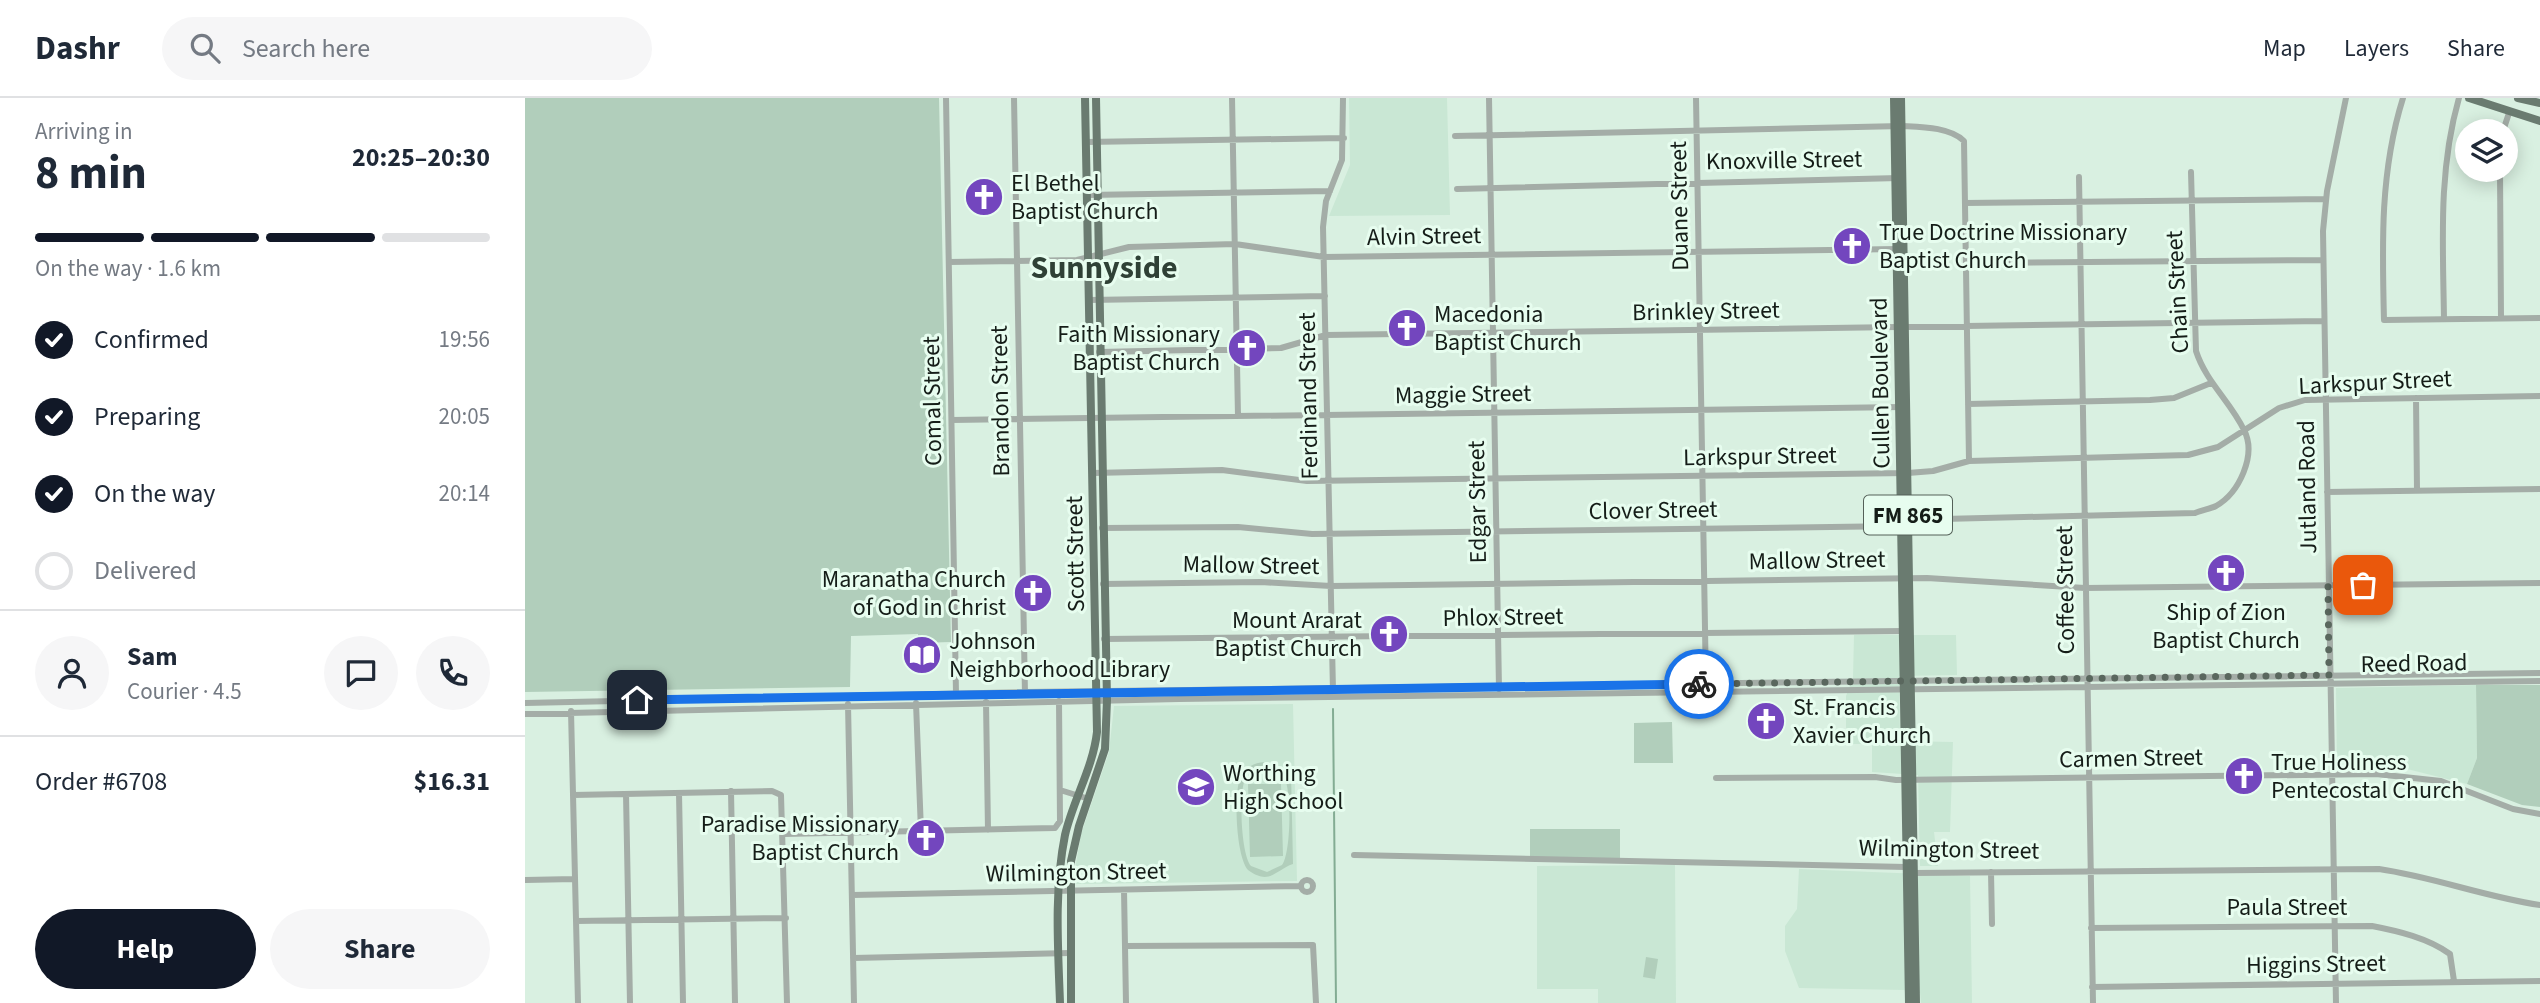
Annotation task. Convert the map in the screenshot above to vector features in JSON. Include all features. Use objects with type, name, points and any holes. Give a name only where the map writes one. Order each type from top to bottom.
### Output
[{"type":"main road","name":"Scott Street","points":[[1071,1003],[1069,891],[1077,832],[1105,749],[1095,639],[1085,98]]},
{"type":"main road","name":"Scott Street","points":[[1060,1003],[1058,891],[1066,831],[1094,752],[1107,639],[1096,98]]},
{"type":"main road","name":"Cullen Boulevard","points":[[1894,98],[1898,126],[1909,780],[1914,873],[1911,996],[1916,1003]]},
{"type":"main road","name":"Cullen Boulevard","points":[[1898,126],[1901,98]]},
{"type":"main road","points":[[2469,98],[2540,121]]},
{"type":"main road","points":[[2518,98],[2540,103]]},
{"type":"main road","name":"Cullen Boulevard","points":[[1909,780],[1906,867],[1911,937]]},
{"type":"street","name":"Comal Street","points":[[946,98],[956,704]]},
{"type":"street","name":"Brandon Street","points":[[1014,98],[1025,702]]},
{"type":"street","points":[[1232,98],[1238,416]]},
{"type":"street","name":"Ferdinand Street","points":[[1333,693],[1323,217],[1329,191],[1342,160],[1343,98]]},
{"type":"street","name":"Edgar Street","points":[[1489,98],[1499,691]]},
{"type":"street","name":"Duane Street","points":[[1696,98],[1706,688]]},
{"type":"street","name":"Jutland Road","points":[[2336,1003],[2323,260],[2326,199],[2346,98]]},
{"type":"street","points":[[2403,98],[2390,149],[2383,195],[2384,320],[2540,318]]},
{"type":"street","points":[[2444,319],[2443,181],[2447,143],[2459,98]]},
{"type":"street","points":[[2507,119],[2509,113]]},
{"type":"street","points":[[1455,136],[1898,126],[1940,130],[1964,141],[1969,461]]},
{"type":"street","points":[[1086,142],[1344,138]]},
{"type":"street","name":"Chain Street","points":[[2191,172],[2196,351],[2211,383],[2246,432]]},
{"type":"street","name":"Coffee Street","points":[[2080,177],[2083,514],[2093,1003]]},
{"type":"street","name":"Knoxville Street","points":[[1457,189],[1899,178]]},
{"type":"street","points":[[2500,182],[2501,318]]},
{"type":"street","points":[[1087,195],[1329,191]]},
{"type":"street","points":[[1965,203],[2326,199]]},
{"type":"street","name":"Alvin Street","points":[[949,262],[1017,262],[1089,257],[1142,246],[1235,244],[1324,257],[1900,249]]},
{"type":"street","points":[[1966,263],[2323,260]]},
{"type":"street","points":[[1089,300],[1325,296]]},
{"type":"street","name":"Brinkley Street","points":[[1090,352],[1281,348],[1326,335],[2324,321]]},
{"type":"street","points":[[1968,404],[2174,398],[2211,383]]},
{"type":"street","name":"Larkspur Street","points":[[1093,473],[1222,470],[1329,481],[1904,473],[1934,471],[1969,461],[2189,455],[2218,447],[2246,432],[2279,408],[2305,400],[2540,396]]},
{"type":"street","points":[[2416,398],[2417,491]]},
{"type":"street","name":"Maggie Street","points":[[952,420],[1902,407]]},
{"type":"street","name":"Clover Street","points":[[1093,528],[1238,527],[1330,534],[1905,526],[1943,519],[2195,513],[2211,507],[2235,489],[2244,471],[2248,451],[2246,432]]},
{"type":"street","points":[[2327,492],[2540,489]]},
{"type":"street","name":"Mallow Street","points":[[1094,584],[1261,582],[1331,586],[1905,579],[2085,588],[2540,583]]},
{"type":"street","name":"Phlox Street","points":[[1095,639],[1906,631]]},
{"type":"street","name":"Reed Road","points":[[2464,678],[2540,673]]},
{"type":"street","name":"Reed Road","points":[[525,703],[1025,692],[1102,696],[1982,684],[2329,675],[2540,681]]},
{"type":"street","points":[[2258,676],[2258,685]]},
{"type":"street","points":[[2179,678],[2179,686]]},
{"type":"street","name":"Reed Road","points":[[2086,682],[2179,686],[2329,684],[2405,678]]},
{"type":"street","points":[[985,693],[988,830]]},
{"type":"street","points":[[916,694],[921,831]]},
{"type":"street","points":[[848,695],[855,1003]]},
{"type":"street","points":[[795,696],[795,707]]},
{"type":"street","name":"Reed Road","points":[[525,714],[986,704],[1102,696]]},
{"type":"street","points":[[687,698],[688,709]]},
{"type":"street","points":[[741,698],[741,708]]},
{"type":"street","points":[[637,700],[637,711]]},
{"type":"street","points":[[571,701],[578,1003]]},
{"type":"street","points":[[784,834],[1052,829],[1058,826],[1060,790],[1059,701]]},
{"type":"street","name":"Carmen Street","points":[[1716,778],[1909,780],[2376,774],[2427,778],[2513,809],[2540,814]]},
{"type":"street","points":[[1060,790],[1089,799]]},
{"type":"street","points":[[731,792],[735,1003]]},
{"type":"street","points":[[678,793],[683,1003]]},
{"type":"street","points":[[573,795],[778,793],[783,803],[787,1003]]},
{"type":"street","points":[[626,794],[630,1003]]},
{"type":"street","name":"Wilmington Street","points":[[1354,855],[1906,867],[1914,873],[2333,867],[2413,874],[2488,896],[2540,905]]},
{"type":"street","points":[[1991,872],[1992,924]]},
{"type":"street","points":[[525,880],[575,879]]},
{"type":"street","name":"Wilmington Street","points":[[852,895],[1301,886]]},
{"type":"street","points":[[1124,890],[1126,1003]]},
{"type":"street","points":[[576,921],[786,918]]},
{"type":"street","name":"Paula Street","points":[[2091,928],[2372,926],[2395,930],[2441,947],[2450,954],[2454,981]]},
{"type":"street","points":[[1125,946],[1313,945],[1315,1003]]},
{"type":"street","points":[[853,958],[1070,953]]},
{"type":"street","name":"Higgins Street","points":[[2092,987],[2540,981]]},
{"type":"shaded area","points":[[525,98],[939,98],[951,642],[918,643],[918,634],[851,636],[850,687],[525,692]]},
{"type":"shaded area","points":[[1349,98],[1447,98],[1450,215],[1329,216],[1350,165]]},
{"type":"shaded area","points":[[1854,635],[1956,635],[1957,675],[1899,676],[1900,741],[1953,742],[1950,832],[1934,832],[1938,866],[1920,866],[1918,775],[1872,772],[1872,744],[1846,744],[1846,696],[1853,678]]},
{"type":"shaded area","points":[[2476,685],[2477,758],[2467,784],[2407,769],[2337,768],[2336,688]]},
{"type":"shaded area","points":[[2476,685],[2540,685],[2540,807],[2522,805],[2467,784],[2477,758]]},
{"type":"shaded area","name":"Worthing High School","points":[[1293,704],[1297,881],[1077,884],[1073,881],[1081,834],[1109,752],[1114,706]]},
{"type":"shaded area","points":[[1672,722],[1673,763],[1634,763],[1634,723]]},
{"type":"shaded area","points":[[1264,762],[1291,773],[1293,864],[1267,877],[1256,875],[1248,870],[1244,863],[1237,824],[1237,795],[1241,776],[1254,764]],"holes":[[[1265,766],[1273,768],[1284,777],[1287,784],[1289,821],[1287,848],[1282,865],[1267,872],[1251,866],[1248,860],[1241,808],[1248,774]]]},
{"type":"shaded area","points":[[1248,784],[1281,784],[1283,856],[1250,857]]},
{"type":"shaded area","points":[[1530,829],[1620,829],[1620,859],[1530,857]]},
{"type":"shaded area","points":[[1675,865],[1676,1003],[1598,1003],[1598,989],[1537,989],[1537,866]]},
{"type":"shaded area","points":[[1799,869],[1970,876],[1972,1003],[1921,1003],[1920,993],[1904,990],[1799,988],[1785,951],[1785,926],[1797,909]]},
{"type":"shaded area","points":[[1646,957],[1658,959],[1655,979],[1643,977]]},
{"type":"waterway","points":[[1333,709],[1336,1003]]},
{"type":"way so far","points":[[1699,684],[2329,675],[2328,585],[2363,585]]},
{"type":"place","name":"El Bethel Baptist Church","points":[[984,197]]},
{"type":"place","name":"True Doctrine Missionary Baptist Church","points":[[1852,246]]},
{"type":"place","name":"Macedonia Baptist Church","points":[[1407,328]]},
{"type":"place","name":"Faith Missionary Baptist Church","points":[[1247,348]]},
{"type":"place","name":"Ship of Zion Baptist Church","points":[[2226,573]]},
{"type":"place","name":"Maranatha Church of God in Christ","points":[[1033,593]]},
{"type":"place","name":"Mount Ararat Baptist Church","points":[[1389,634]]},
{"type":"place","name":"Johnson Neighborhood Library","points":[[922,655]]},
{"type":"place","name":"St. Francis Xavier Church","points":[[1766,721]]},
{"type":"place","name":"True Holiness Pentecostal Church","points":[[2244,776]]},
{"type":"place","name":"Worthing High School","points":[[1196,787]]},
{"type":"place","name":"Paradise Missionary Baptist Church","points":[[926,838]]},
{"type":"district","name":"Sunnyside","points":[[1104,267]]},
{"type":"route","points":[[637,700],[1025,692],[1699,684]]}]
